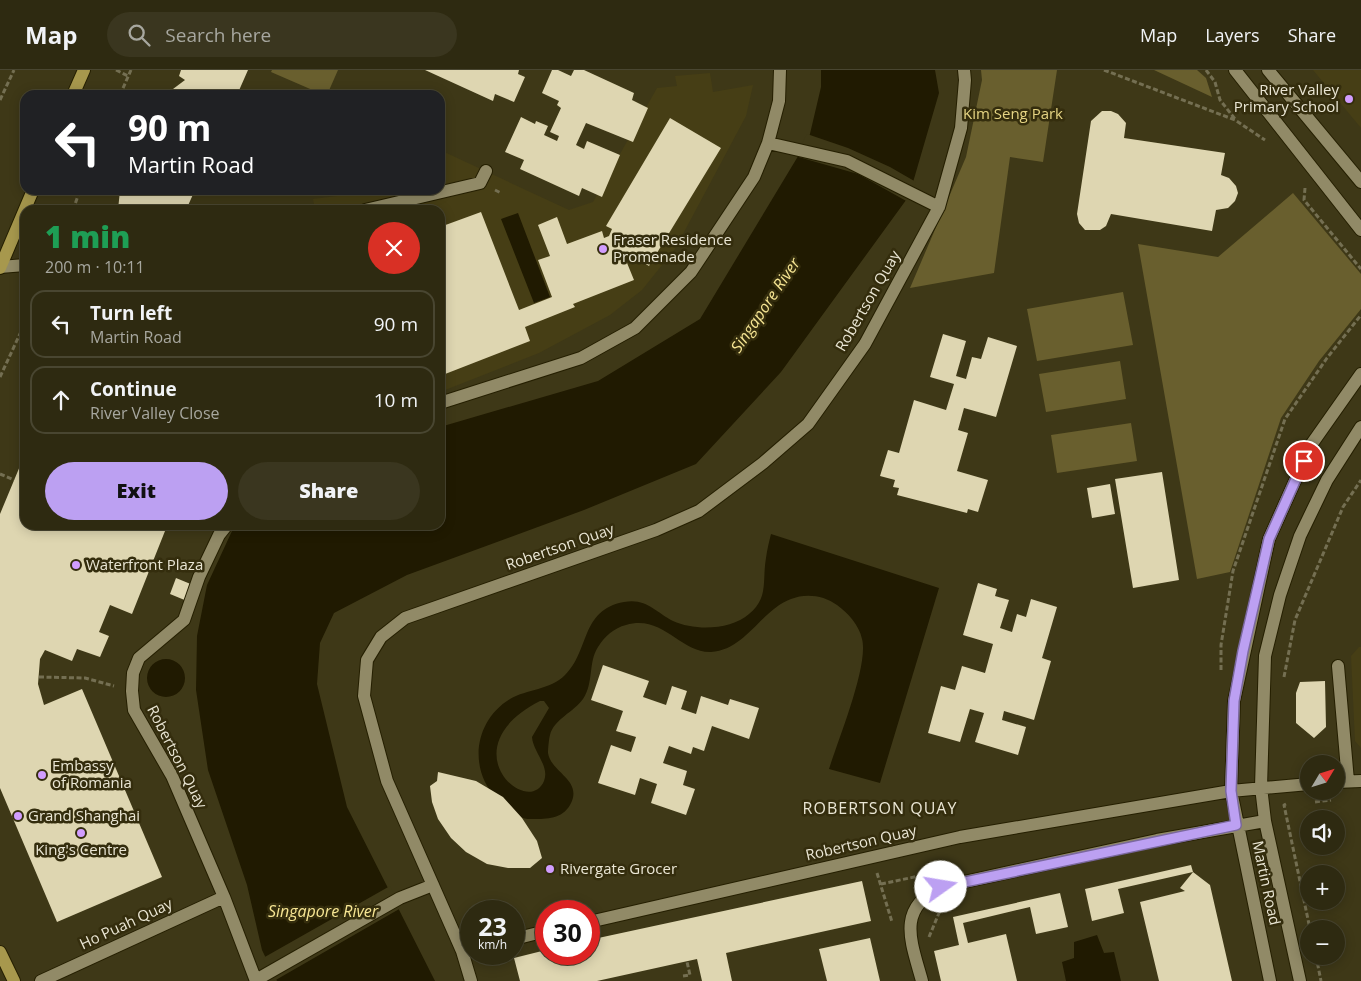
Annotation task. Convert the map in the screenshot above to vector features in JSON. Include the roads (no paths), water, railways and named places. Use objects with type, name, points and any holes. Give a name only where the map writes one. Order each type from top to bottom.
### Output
[{"type":"main road","points":[[75,90],[84,70]]},
{"type":"main road","points":[[0,268],[20,221]]},
{"type":"main road","points":[[0,952],[14,981]]},
{"type":"street","points":[[445,401],[581,358],[635,328],[691,272],[754,177],[768,143],[779,101],[780,70]]},
{"type":"street","points":[[768,143],[847,161],[939,207],[961,128],[965,80],[964,70]]},
{"type":"street","points":[[1235,70],[1361,230]]},
{"type":"street","points":[[1268,70],[1361,182]]},
{"type":"street","points":[[445,191],[480,183],[486,171]]},
{"type":"street","points":[[386,205],[429,195]]},
{"type":"street","name":"Robertson Quay","points":[[460,938],[387,782],[364,696],[367,660],[381,637],[405,618],[656,530],[699,511],[763,463],[808,424],[865,344],[939,207]]},
{"type":"street","points":[[0,268],[20,266]]},
{"type":"street","name":"Martin Road","points":[[1270,981],[1236,825],[1231,791],[1234,701],[1269,539],[1310,445],[1361,374]]},
{"type":"street","name":"Martin Road","points":[[1300,981],[1265,821],[1261,788],[1265,656],[1280,595],[1300,536],[1327,480],[1361,427]]},
{"type":"street","name":"Robertson Quay","points":[[223,530],[199,577],[184,620],[139,658],[133,673],[132,691],[134,710],[172,776],[224,897],[256,981]]},
{"type":"street","points":[[1338,666],[1341,755]]},
{"type":"street","points":[[1345,782],[1361,780]]},
{"type":"street","name":"Robertson Quay","points":[[600,919],[960,837],[1231,791],[1300,785]]},
{"type":"street","points":[[922,981],[911,941],[909,922],[915,906],[926,894],[941,887],[1236,825],[1265,821]]},
{"type":"street","points":[[256,981],[400,898],[434,885]]},
{"type":"street","name":"Ho Puah Quay","points":[[41,981],[224,897]]},
{"type":"street","name":"Robertson Quay","points":[[468,965],[471,981]]},
{"type":"water","name":"Singapore River","points":[[821,70],[935,70],[939,93],[909,196],[781,372],[696,464],[584,510],[407,575],[334,613],[320,643],[317,684],[347,807],[435,981],[277,981],[262,950],[247,885],[208,770],[196,690],[197,636],[207,585],[232,531],[445,530],[445,426],[598,381],[700,319],[809,138],[821,87]]},
{"type":"water","points":[[518,213],[550,297],[534,303],[501,219]]},
{"type":"water","points":[[771,534],[939,588],[880,783],[829,769],[857,684],[863,651],[862,639],[856,624],[841,608],[820,597],[802,596],[780,604],[744,637],[723,650],[700,651],[651,625],[639,623],[622,626],[614,630],[604,639],[595,653],[589,686],[583,699],[556,724],[550,736],[548,753],[550,760],[573,789],[573,796],[567,810],[554,817],[528,819],[513,814],[497,799],[488,787],[482,774],[479,746],[482,732],[498,708],[510,699],[552,684],[565,675],[579,655],[587,632],[593,622],[600,613],[610,606],[624,602],[639,602],[673,621],[702,627],[723,626],[749,614],[760,602],[764,588],[766,555]],"holes":[[[540,701],[544,701],[549,708],[532,737],[545,770],[544,781],[535,790],[524,791],[511,785],[501,773],[497,757],[500,739],[513,719]]]},
{"type":"water","points":[[166,659],[180,664],[185,678],[180,692],[166,697],[152,692],[147,678],[152,664]]},
{"type":"water","points":[[1097,935],[1104,953],[1114,952],[1121,981],[1066,981],[1062,962],[1074,958],[1074,942]]},
{"type":"place","name":"River Valley Primary School","points":[[1349,99]]},
{"type":"place","name":"Fraser Residence Promenade","points":[[603,249]]},
{"type":"place","name":"Waterfront Plaza","points":[[76,565]]},
{"type":"place","name":"Embassy of Romania","points":[[42,775]]},
{"type":"place","name":"Grand Shanghai","points":[[18,816]]},
{"type":"place","name":"King's Centre","points":[[81,833]]},
{"type":"place","name":"Rivergate Grocer","points":[[550,869]]},
{"type":"district","name":"ROBERTSON QUAY","points":[[880,808]]},
{"type":"park label","name":"Kim Seng Park","points":[[1013,114]]}]
